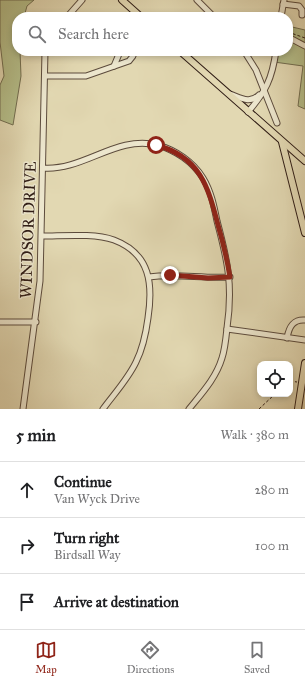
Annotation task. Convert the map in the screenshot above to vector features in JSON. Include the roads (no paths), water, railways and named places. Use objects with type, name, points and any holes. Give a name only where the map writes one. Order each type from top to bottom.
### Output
[{"type":"main road","points":[[122,0],[135,12]]},
{"type":"main road","points":[[186,56],[282,142],[305,160]]},
{"type":"main road","points":[[282,142],[305,233]]},
{"type":"main road","points":[[298,409],[305,363]]},
{"type":"street","points":[[71,12],[82,0]]},
{"type":"street","points":[[197,0],[209,12]]},
{"type":"street","points":[[282,12],[283,2],[299,6],[302,10],[302,15]]},
{"type":"street","points":[[293,40],[305,46]]},
{"type":"street","name":"WINDSOR DRIVE","points":[[23,409],[36,322],[40,281],[45,56]]},
{"type":"street","points":[[114,66],[118,56]]},
{"type":"street","points":[[45,76],[86,76],[132,59],[132,56]]},
{"type":"street","points":[[247,56],[256,70],[277,123]]},
{"type":"street","points":[[248,112],[265,91],[271,75],[275,56]]},
{"type":"street","points":[[226,92],[249,100],[265,91]]},
{"type":"street","points":[[43,168],[70,166],[117,146],[133,143],[156,145],[178,153],[192,164],[207,186],[230,277],[231,298],[224,349],[219,366],[211,381],[189,409]]},
{"type":"street","points":[[42,236],[100,237],[114,240],[127,247],[137,255],[149,277],[152,298],[143,346],[131,372],[103,409]]},
{"type":"street","points":[[149,277],[170,275],[208,278],[230,277]]},
{"type":"street","points":[[287,338],[291,325],[296,321],[305,320]]},
{"type":"street","points":[[0,322],[36,322]]},
{"type":"street","points":[[227,328],[305,340]]}]
